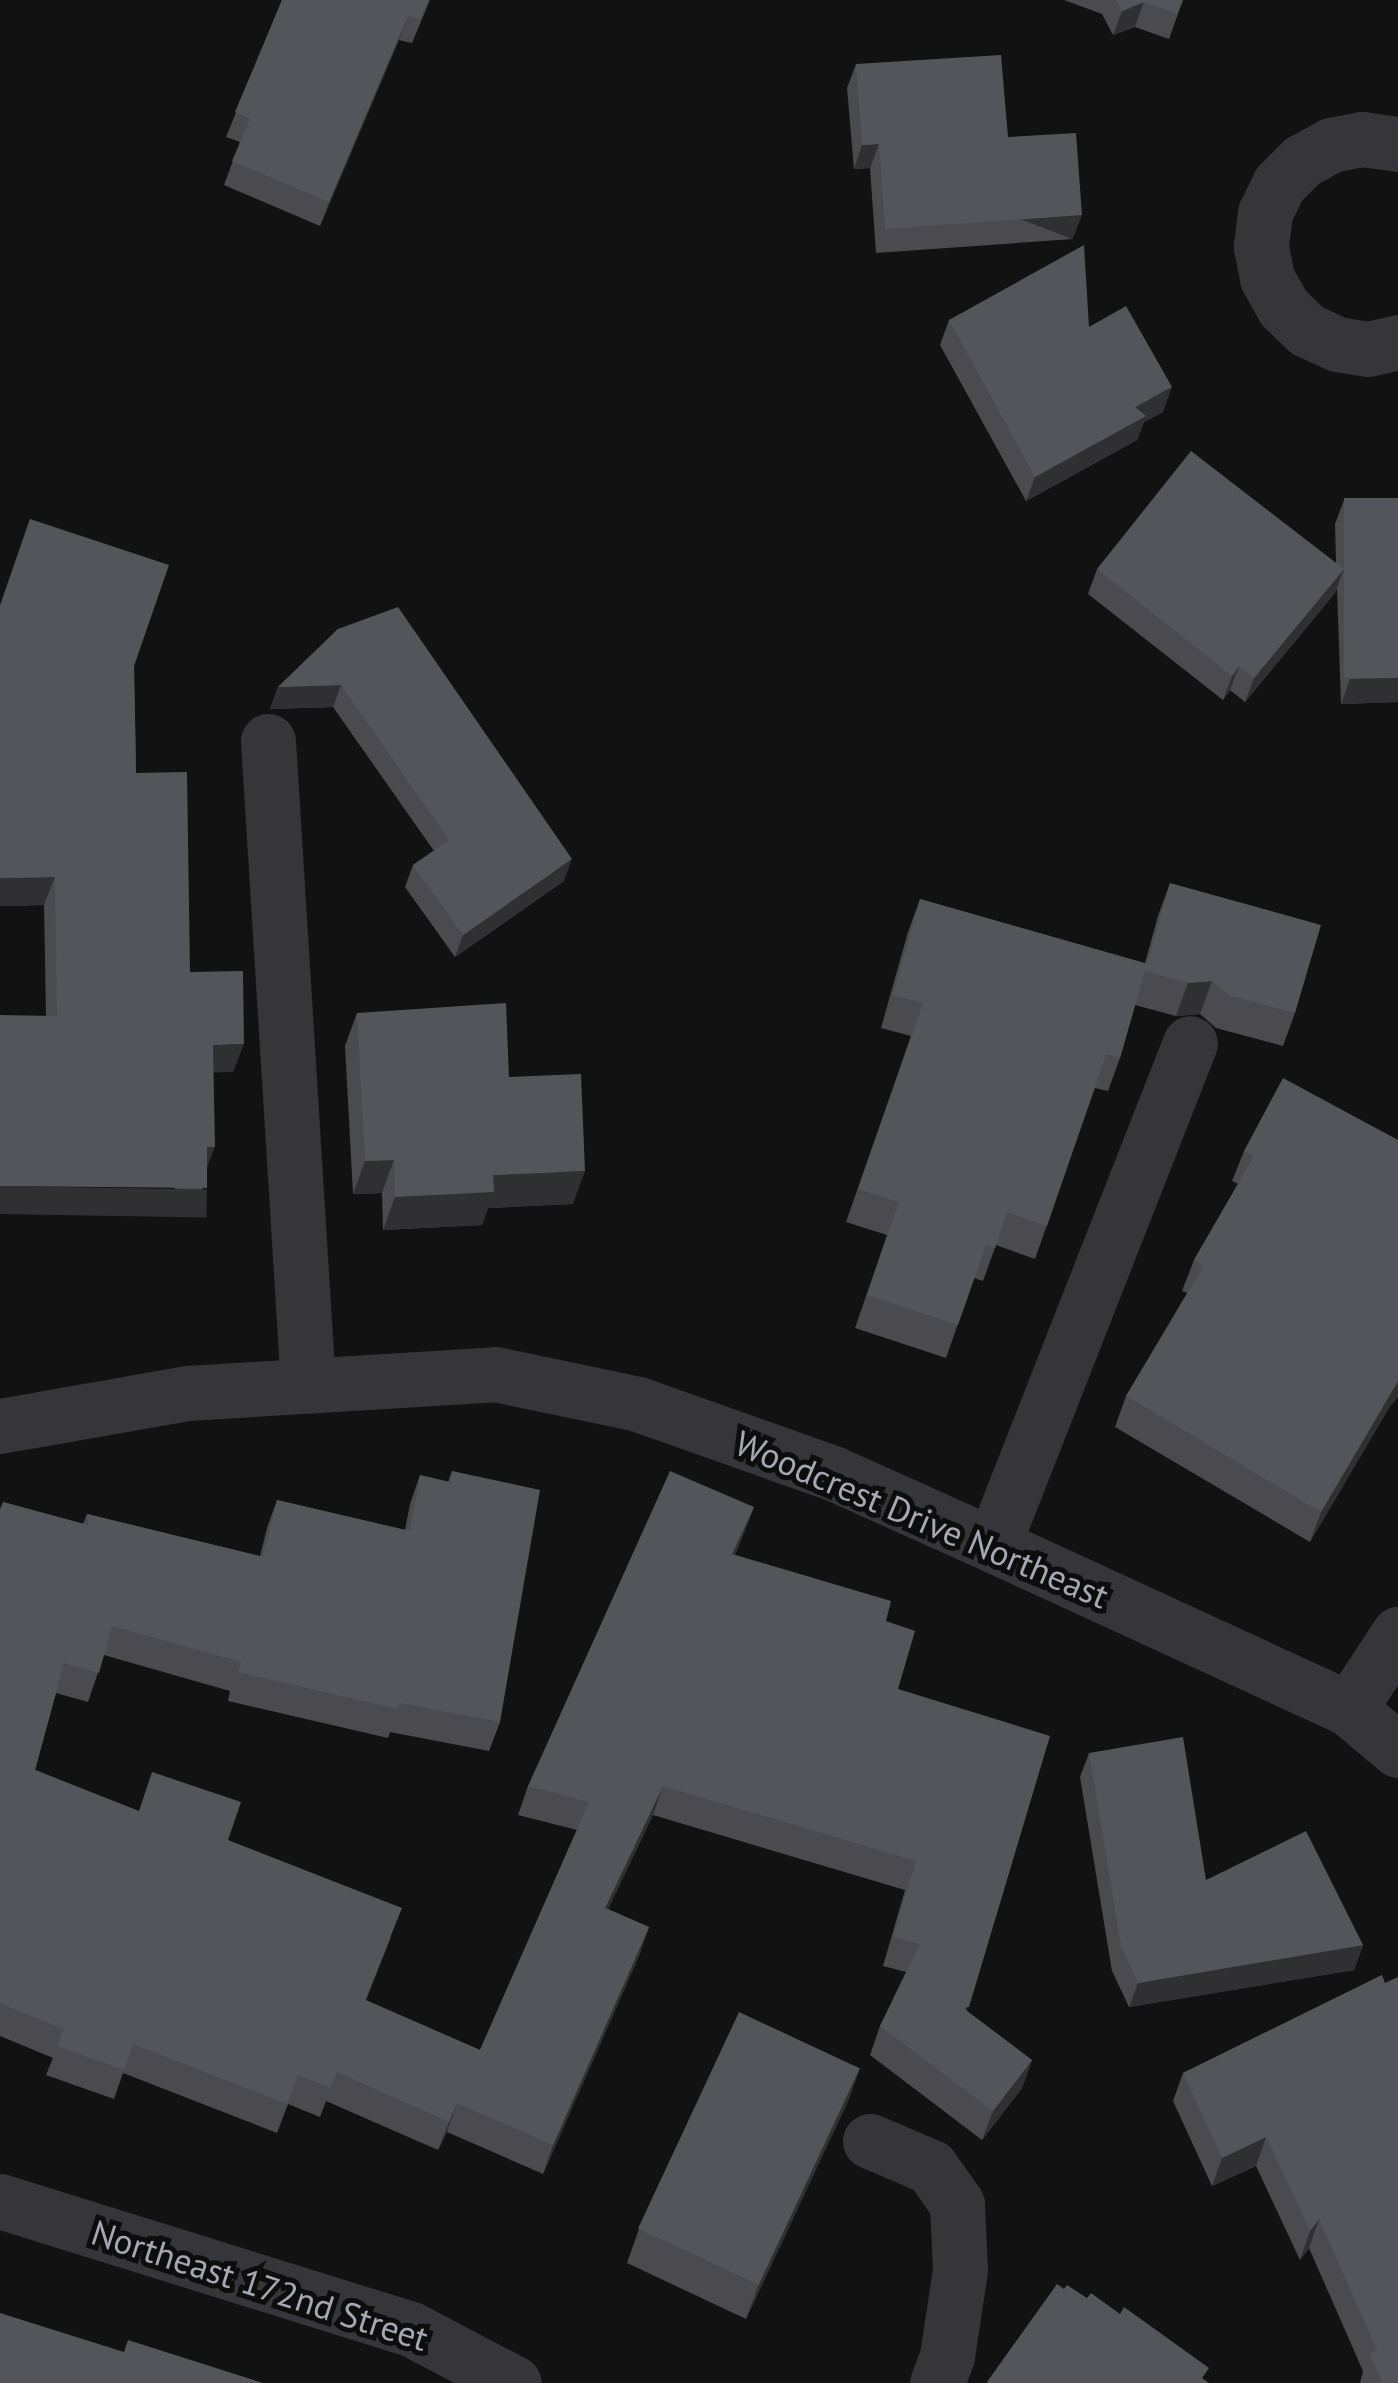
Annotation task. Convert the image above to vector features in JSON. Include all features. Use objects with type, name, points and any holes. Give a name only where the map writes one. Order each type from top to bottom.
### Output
[{"type":"street","points":[[1397,132],[1331,145],[1302,161],[1279,184],[1265,213],[1261,246],[1267,278],[1282,307],[1307,330],[1337,344],[1368,348],[1398,342]]},
{"type":"street","points":[[268,740],[308,1386]]},
{"type":"street","points":[[993,1545],[1190,1043]]},
{"type":"street","name":"Woodcrest Drive Northeast","points":[[0,1426],[188,1393],[495,1374],[638,1404],[834,1473],[993,1545],[1349,1709],[1398,1750]]},
{"type":"street","points":[[1349,1709],[1398,1634]]},
{"type":"street","points":[[870,2141],[931,2167],[957,2204],[960,2270],[947,2356],[936,2383]]},
{"type":"street","name":"Northeast 172nd Street","points":[[0,2200],[411,2329],[514,2383]]},
{"type":"building","points":[[282,0],[428,0],[420,19],[408,16],[329,202],[232,161],[250,119],[235,112]]},
{"type":"building","points":[[1116,0],[1183,0],[1177,14],[1144,2],[1122,11]]},
{"type":"building","points":[[1001,55],[1008,137],[1076,133],[1082,215],[885,229],[879,144],[862,145],[856,64]]},
{"type":"building","points":[[1084,245],[1089,327],[1126,306],[1172,387],[1135,407],[1146,416],[1035,477],[949,320]]},
{"type":"building","points":[[1191,451],[1344,569],[1254,678],[1239,666],[1232,676],[1097,569]]},
{"type":"building","points":[[1344,498],[1398,498],[1398,678],[1344,678]]},
{"type":"building","points":[[30,519],[169,565],[134,666],[136,773],[187,772],[190,972],[243,971],[244,1044],[213,1045],[215,1147],[207,1147],[207,1188],[0,1186],[0,1015],[57,1016],[55,877],[0,878],[0,607]]},
{"type":"building","points":[[398,607],[572,859],[463,935],[413,865],[449,840],[341,685],[278,687],[338,629]]},
{"type":"building","points":[[1170,883],[1321,925],[1295,1013],[1228,995],[1212,981],[1188,983],[1145,971]]},
{"type":"building","points":[[920,899],[1147,964],[1120,1058],[1106,1054],[1047,1226],[1007,1212],[995,1248],[986,1245],[958,1325],[867,1295],[899,1202],[858,1189],[923,1003],[893,995]]},
{"type":"building","points":[[506,1003],[509,1077],[581,1074],[585,1171],[493,1175],[494,1192],[395,1197],[394,1160],[365,1161],[357,1013]]},
{"type":"building","points":[[1283,1078],[1398,1140],[1398,1381],[1321,1512],[1126,1396],[1204,1266],[1194,1260],[1254,1156],[1244,1151]]},
{"type":"building","points":[[452,1471],[540,1490],[500,1722],[400,1703],[398,1709],[238,1672],[241,1662],[112,1626],[99,1673],[64,1663],[35,1770],[139,1811],[152,1772],[241,1802],[228,1840],[402,1908],[365,2000],[480,2050],[589,1802],[528,1786],[670,1471],[754,1507],[732,1554],[891,1601],[886,1621],[915,1631],[898,1689],[1050,1736],[969,2007],[963,2008],[1032,2060],[993,2111],[880,2026],[920,1944],[893,1937],[916,1861],[663,1786],[605,1908],[649,1927],[553,2145],[457,2103],[449,2122],[337,2072],[330,2088],[298,2075],[287,2104],[133,2044],[124,2070],[57,2046],[63,2029],[0,2003],[3,1502],[88,1525],[87,1514],[263,1557],[277,1500],[410,1531],[420,1475],[450,1482]]},
{"type":"building","points":[[1183,1737],[1206,1880],[1306,1831],[1363,1945],[1138,1983],[1121,1946],[1089,1753]]},
{"type":"building","points":[[1382,1975],[1385,1983],[1398,1977],[1398,2383],[1382,2383],[1370,2353],[1377,2350],[1319,2219],[1310,2231],[1266,2137],[1222,2158],[1183,2073]]},
{"type":"building","points":[[739,2012],[860,2068],[759,2285],[638,2229]]},
{"type":"building","points":[[1057,2284],[1064,2289],[1067,2285],[1087,2298],[1091,2293],[1120,2314],[1124,2307],[1209,2368],[1202,2378],[1209,2383],[988,2383]]},
{"type":"building","points":[[0,2313],[124,2352],[128,2340],[263,2383],[0,2383]]}]
